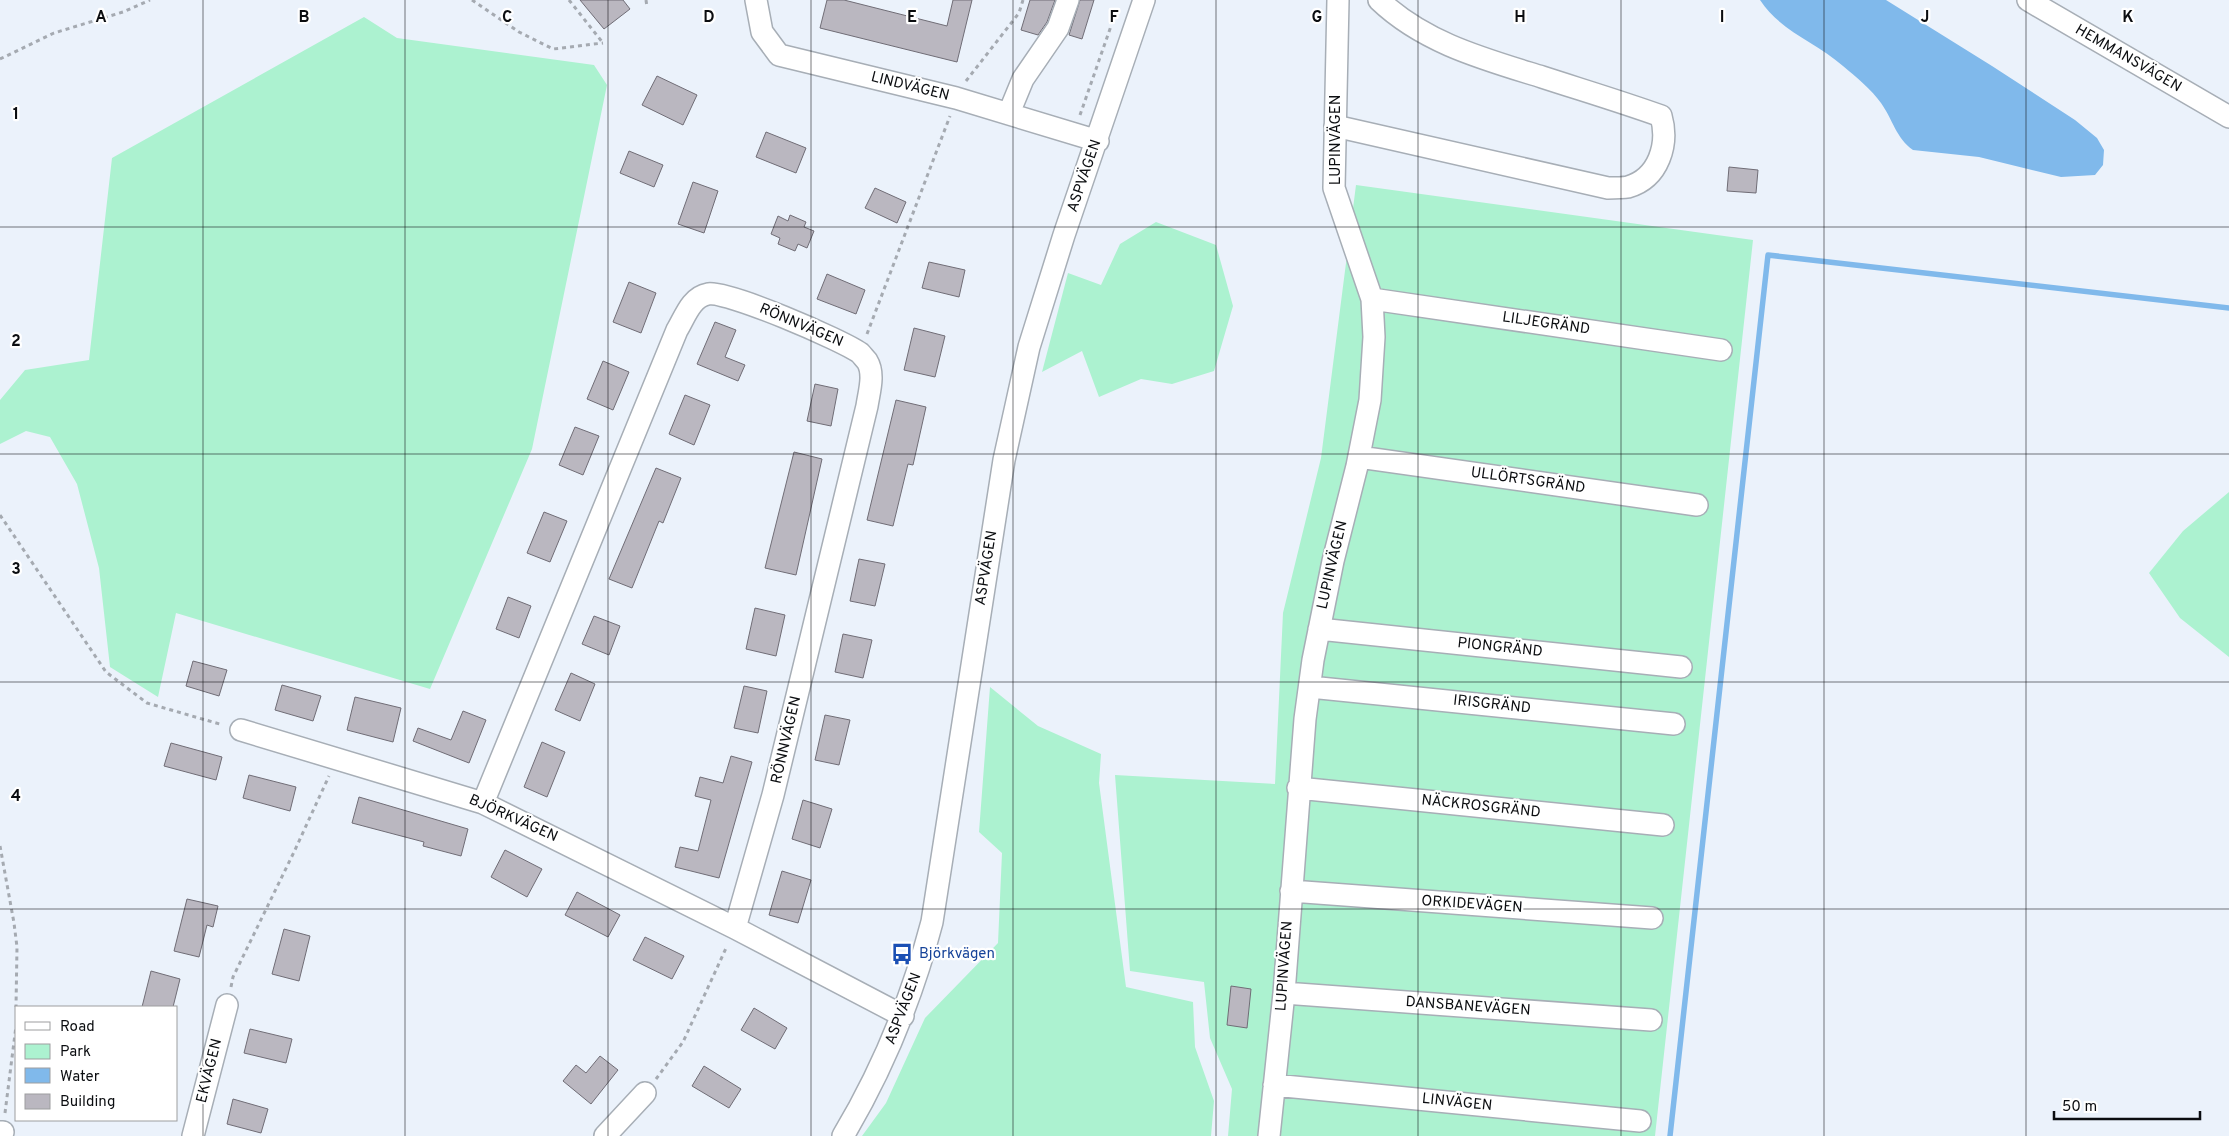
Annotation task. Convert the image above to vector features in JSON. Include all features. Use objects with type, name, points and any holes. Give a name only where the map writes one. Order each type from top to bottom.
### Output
[{"type":"street","name":"LINDVÄGEN","points":[[756,0],[762,32],[779,55],[956,98],[1098,141]]},
{"type":"street","points":[[1009,113],[1023,79],[1058,28],[1068,0]]},
{"type":"street","name":"ASPVÄGEN","points":[[843,1136],[879,1070],[903,1016],[919,971],[932,922],[1004,460],[1019,387],[1029,347],[1064,235],[1098,141],[1144,0]]},
{"type":"street","name":"LUPINVÄGEN","points":[[1270,1136],[1284,994],[1298,788],[1310,687],[1333,560],[1359,456],[1370,400],[1374,337],[1372,299],[1334,188],[1338,0]]},
{"type":"street","points":[[1335,126],[1608,188],[1629,187],[1648,175],[1661,157],[1665,138],[1661,116],[1474,56],[1403,22],[1379,0]]},
{"type":"street","name":"HEMMANSVÄGEN","points":[[2028,0],[2229,117]]},
{"type":"street","name":"RÖNNVÄGEN","points":[[483,802],[677,330],[694,300],[707,294],[716,293],[734,298],[830,337],[860,353],[871,369],[867,406],[774,795],[735,928]]},
{"type":"street","name":"LILJEGRÄND","points":[[1372,299],[1721,350]]},
{"type":"street","name":"ULLÖRTSGRÄND","points":[[1359,456],[1697,505]]},
{"type":"street","name":"PIONGRÄND","points":[[1319,629],[1681,667]]},
{"type":"street","name":"IRISGRÄND","points":[[1310,687],[1674,724]]},
{"type":"street","name":"BJÖRKVÄGEN","points":[[241,730],[336,760],[483,802],[735,928],[903,1016]]},
{"type":"street","name":"NÄCKROSGRÄND","points":[[1298,788],[1663,826]]},
{"type":"street","name":"ORKIDEVÄGEN","points":[[1291,891],[1652,918]]},
{"type":"street","name":"DANSBANEVÄGEN","points":[[1284,994],[1651,1020]]},
{"type":"street","name":"EKVÄGEN","points":[[193,1136],[226,1005]]},
{"type":"street","name":"LINVÄGEN","points":[[1274,1085],[1640,1121]]},
{"type":"street","points":[[605,1136],[645,1094]]},
{"type":"path","points":[[0,59],[54,33],[123,12],[150,0]]},
{"type":"path","points":[[472,0],[518,32],[553,49],[603,43],[569,0]]},
{"type":"path","points":[[646,0],[647,7]]},
{"type":"path","points":[[860,353],[956,98],[970,75],[1019,13],[1023,0]]},
{"type":"path","points":[[1073,134],[1114,18]]},
{"type":"path","points":[[0,515],[106,672],[147,703],[241,730]]},
{"type":"path","points":[[226,1005],[233,977],[294,852],[336,760]]},
{"type":"path","points":[[0,846],[17,947],[16,1006]]},
{"type":"path","points":[[645,1094],[683,1042],[735,928]]},
{"type":"path","points":[[1,1132],[15,1033]]},
{"type":"green space","points":[[364,17],[397,38],[594,65],[607,85],[532,449],[430,689],[176,613],[158,697],[110,667],[99,568],[77,484],[50,437],[26,431],[0,444],[0,400],[25,370],[89,360],[112,158]]},
{"type":"green space","points":[[1356,185],[1753,240],[1655,1136],[1228,1136],[1232,1089],[1210,1038],[1204,982],[1130,971],[1115,775],[1275,784],[1283,613],[1321,458]]},
{"type":"green space","points":[[1156,222],[1216,245],[1233,306],[1214,371],[1172,384],[1141,379],[1099,397],[1082,351],[1042,372],[1068,273],[1101,285],[1120,244]]},
{"type":"green space","points":[[2229,492],[2229,657],[2180,618],[2149,573],[2183,531]]},
{"type":"green space","points":[[990,687],[1038,726],[1101,754],[1099,783],[1126,987],[1193,1002],[1195,1047],[1214,1101],[1211,1136],[862,1136],[886,1103],[925,1018],[998,943],[1002,853],[979,832]]},
{"type":"water","points":[[1760,0],[1886,0],[2075,120],[2097,138],[2104,150],[2103,165],[2095,175],[2061,177],[1979,157],[1913,150],[1903,140],[1881,103],[1868,88],[1833,58],[1788,29],[1768,11]]},
{"type":"building","points":[[580,0],[623,0],[630,9],[604,29]]},
{"type":"building","points":[[827,0],[844,0],[947,26],[953,0],[972,0],[957,62],[820,28]]},
{"type":"building","points":[[1030,0],[1055,0],[1047,22],[1038,35],[1021,30]]},
{"type":"building","points":[[1080,0],[1094,0],[1082,39],[1069,35]]},
{"type":"building","points":[[657,76],[697,95],[683,125],[642,105]]},
{"type":"building","points":[[766,132],[806,148],[796,173],[756,157]]},
{"type":"building","points":[[629,151],[663,165],[654,187],[620,173]]},
{"type":"building","points":[[1729,167],[1758,170],[1756,193],[1727,191]]},
{"type":"building","points":[[693,182],[718,191],[704,233],[678,224]]},
{"type":"building","points":[[875,188],[906,202],[897,223],[865,208]]},
{"type":"building","points":[[790,215],[806,222],[804,227],[814,231],[807,248],[798,244],[795,251],[778,244],[780,238],[771,234],[778,216],[788,221]]},
{"type":"building","points":[[929,262],[965,270],[959,297],[922,288]]},
{"type":"building","points":[[827,274],[865,290],[856,314],[817,299]]},
{"type":"building","points":[[629,282],[656,293],[641,333],[613,322]]},
{"type":"building","points":[[715,322],[736,330],[725,357],[745,365],[738,381],[697,364]]},
{"type":"building","points":[[914,328],[945,336],[935,377],[904,370]]},
{"type":"building","points":[[603,361],[629,372],[613,410],[587,399]]},
{"type":"building","points":[[815,384],[838,389],[831,426],[807,421]]},
{"type":"building","points":[[685,395],[710,405],[694,445],[669,434]]},
{"type":"building","points":[[896,400],[926,407],[913,465],[908,464],[893,526],[867,520]]},
{"type":"building","points":[[575,427],[599,436],[583,475],[559,465]]},
{"type":"building","points":[[794,452],[822,459],[796,575],[765,568]]},
{"type":"building","points":[[656,468],[681,478],[663,523],[659,521],[632,588],[609,579]]},
{"type":"building","points":[[544,512],[567,521],[550,562],[527,553]]},
{"type":"building","points":[[859,559],[885,564],[875,606],[850,601]]},
{"type":"building","points":[[508,597],[531,606],[519,638],[496,629]]},
{"type":"building","points":[[755,608],[785,615],[776,656],[746,649]]},
{"type":"building","points":[[594,616],[620,626],[609,655],[582,644]]},
{"type":"building","points":[[843,634],[872,640],[863,678],[835,672]]},
{"type":"building","points":[[193,661],[227,670],[219,696],[186,686]]},
{"type":"building","points":[[571,673],[595,684],[580,721],[555,710]]},
{"type":"building","points":[[282,685],[321,696],[313,721],[275,710]]},
{"type":"building","points":[[744,686],[767,691],[758,733],[734,728]]},
{"type":"building","points":[[355,697],[401,708],[393,742],[347,730]]},
{"type":"building","points":[[463,711],[486,720],[469,763],[413,741],[418,728],[451,740]]},
{"type":"building","points":[[825,715],[850,720],[839,765],[815,760]]},
{"type":"building","points":[[542,742],[565,752],[547,797],[524,787]]},
{"type":"building","points":[[171,743],[222,757],[216,780],[164,766]]},
{"type":"building","points":[[731,756],[752,762],[719,878],[675,867],[680,847],[698,851],[711,800],[695,796],[700,777],[723,783]]},
{"type":"building","points":[[249,775],[296,787],[290,811],[243,798]]},
{"type":"building","points":[[359,797],[468,829],[461,856],[423,846],[424,842],[352,823]]},
{"type":"building","points":[[803,800],[832,809],[820,848],[792,839]]},
{"type":"building","points":[[505,850],[542,869],[527,897],[491,877]]},
{"type":"building","points":[[782,871],[811,880],[798,923],[769,915]]},
{"type":"building","points":[[577,892],[620,915],[608,937],[565,915]]},
{"type":"building","points":[[187,899],[218,906],[213,927],[207,925],[199,957],[174,951]]},
{"type":"building","points":[[284,929],[310,936],[299,981],[272,974]]},
{"type":"building","points":[[645,937],[684,956],[672,979],[633,960]]},
{"type":"building","points":[[151,971],[180,979],[173,1006],[142,1006]]},
{"type":"building","points":[[1231,986],[1251,989],[1247,1028],[1227,1025]]},
{"type":"building","points":[[754,1008],[787,1028],[775,1049],[741,1030]]},
{"type":"building","points":[[250,1029],[292,1039],[286,1063],[244,1053]]},
{"type":"building","points":[[600,1056],[618,1070],[591,1104],[563,1081],[576,1065],[586,1073]]},
{"type":"building","points":[[704,1066],[741,1089],[729,1108],[692,1086]]},
{"type":"building","points":[[233,1099],[268,1109],[261,1133],[227,1124]]},
{"type":"waterway","points":[[1670,1136],[1768,255],[2229,308]]},
{"type":"place","name":"Björkvägen","points":[[902,954]]}]
